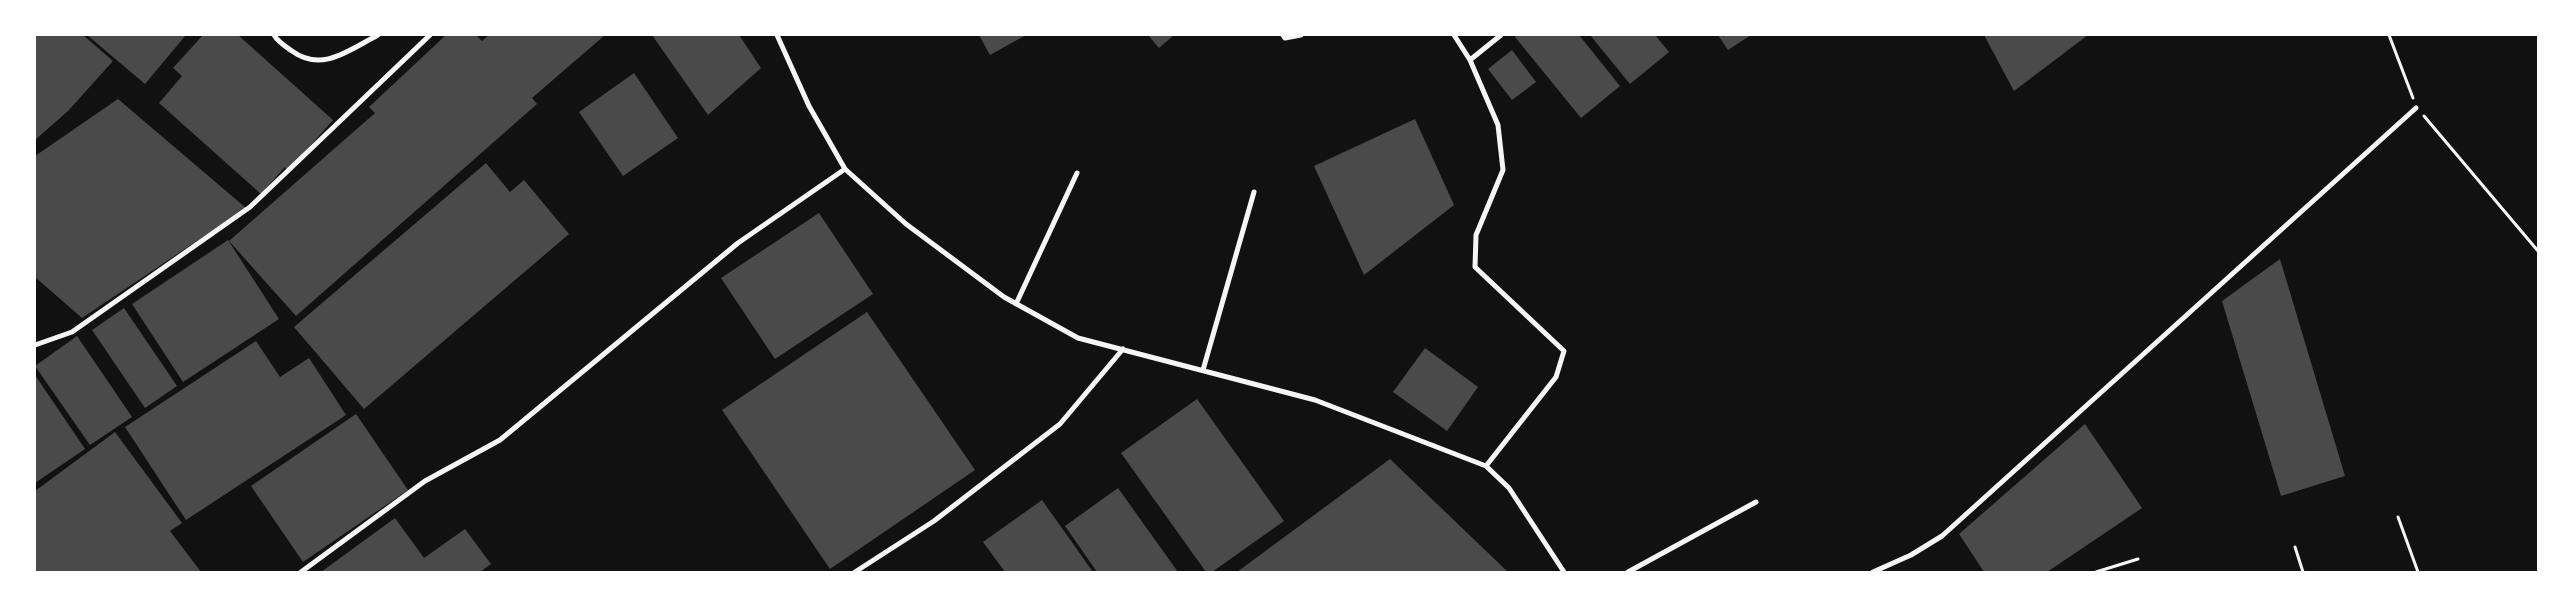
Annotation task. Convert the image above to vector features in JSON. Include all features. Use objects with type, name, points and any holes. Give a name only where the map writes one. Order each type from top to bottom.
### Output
[{"type":"street","points":[[274,35],[277,40],[302,58],[328,61],[378,35]]},
{"type":"street","points":[[35,346],[72,332],[250,207],[430,35]]},
{"type":"street","points":[[777,35],[809,106],[845,169],[906,224],[1004,297],[1078,338],[1315,400],[1486,466],[1508,488],[1564,572]]},
{"type":"street","points":[[1283,35],[1285,38],[1301,35]]},
{"type":"street","points":[[1454,35],[1470,60],[1498,125],[1503,170],[1476,235],[1475,267],[1564,351],[1556,377],[1486,466]]},
{"type":"street","points":[[1470,60],[1501,35]]},
{"type":"street","points":[[1873,572],[1911,555],[1942,536],[2416,108]]},
{"type":"street","points":[[301,572],[425,481],[500,440],[738,243],[845,169]]},
{"type":"street","points":[[1016,304],[1077,173]]},
{"type":"street","points":[[1203,370],[1254,192]]},
{"type":"street","points":[[855,572],[934,521],[1060,424],[1123,349]]},
{"type":"street","points":[[1628,572],[1756,502]]},
{"type":"path","points":[[2389,35],[2416,108],[2538,251]]},
{"type":"path","points":[[2398,518],[2418,572]]},
{"type":"path","points":[[2295,547],[2302,572]]},
{"type":"path","points":[[2096,572],[2138,559]]},
{"type":"building","points":[[35,35],[83,35],[113,61],[68,111],[35,140]]},
{"type":"building","points":[[87,35],[186,35],[145,84]]},
{"type":"building","points":[[203,35],[238,35],[333,120],[288,171],[285,167],[261,194],[159,103],[182,76],[173,68]]},
{"type":"building","points":[[446,35],[476,35],[482,41],[489,35],[605,35],[532,98],[537,104],[296,316],[229,241],[375,113],[369,107]]},
{"type":"building","points":[[652,35],[739,35],[761,68],[708,115]]},
{"type":"building","points":[[979,35],[1026,35],[990,55]]},
{"type":"building","points":[[1148,35],[1174,35],[1159,48]]},
{"type":"building","points":[[1517,35],[1579,35],[1620,86],[1581,118],[1515,37]]},
{"type":"building","points":[[1590,35],[1655,35],[1669,52],[1630,84]]},
{"type":"building","points":[[1718,35],[1751,35],[1728,50]]},
{"type":"building","points":[[1984,35],[2088,35],[2014,91]]},
{"type":"building","points":[[1512,50],[1536,82],[1512,100],[1488,69]]},
{"type":"building","points":[[634,73],[678,138],[623,176],[579,112]]},
{"type":"building","points":[[118,99],[246,208],[82,318],[35,277],[35,156]]},
{"type":"building","points":[[1415,119],[1454,205],[1364,275],[1314,166]]},
{"type":"building","points":[[486,163],[510,192],[524,180],[569,234],[364,409],[294,327]]},
{"type":"building","points":[[819,213],[873,294],[775,359],[721,278]]},
{"type":"building","points":[[228,240],[279,319],[183,382],[132,304]]},
{"type":"building","points":[[2280,259],[2345,476],[2281,496],[2222,301]]},
{"type":"building","points":[[124,308],[177,386],[145,408],[92,330]]},
{"type":"building","points":[[867,312],[975,470],[830,569],[722,410]]},
{"type":"building","points":[[77,336],[132,417],[90,445],[35,366]]},
{"type":"building","points":[[256,341],[280,377],[309,358],[346,415],[186,520],[125,427]]},
{"type":"building","points":[[1425,348],[1478,387],[1447,431],[1393,392]]},
{"type":"building","points":[[35,375],[85,449],[35,483]]},
{"type":"building","points":[[1197,399],[1284,521],[1212,572],[1206,572],[1121,453]]},
{"type":"building","points":[[356,414],[408,490],[303,562],[251,486]]},
{"type":"building","points":[[2085,424],[2142,508],[2047,572],[1984,572],[1959,534]]},
{"type":"building","points":[[115,432],[182,523],[170,531],[201,572],[35,572],[35,491]]},
{"type":"building","points":[[1390,459],[1508,572],[1237,572]]},
{"type":"building","points":[[1118,488],[1178,572],[1097,572],[1065,526]]},
{"type":"building","points":[[1042,500],[1093,572],[1005,572],[983,542]]},
{"type":"building","points":[[395,518],[424,558],[465,529],[491,564],[480,572],[321,572]]}]
